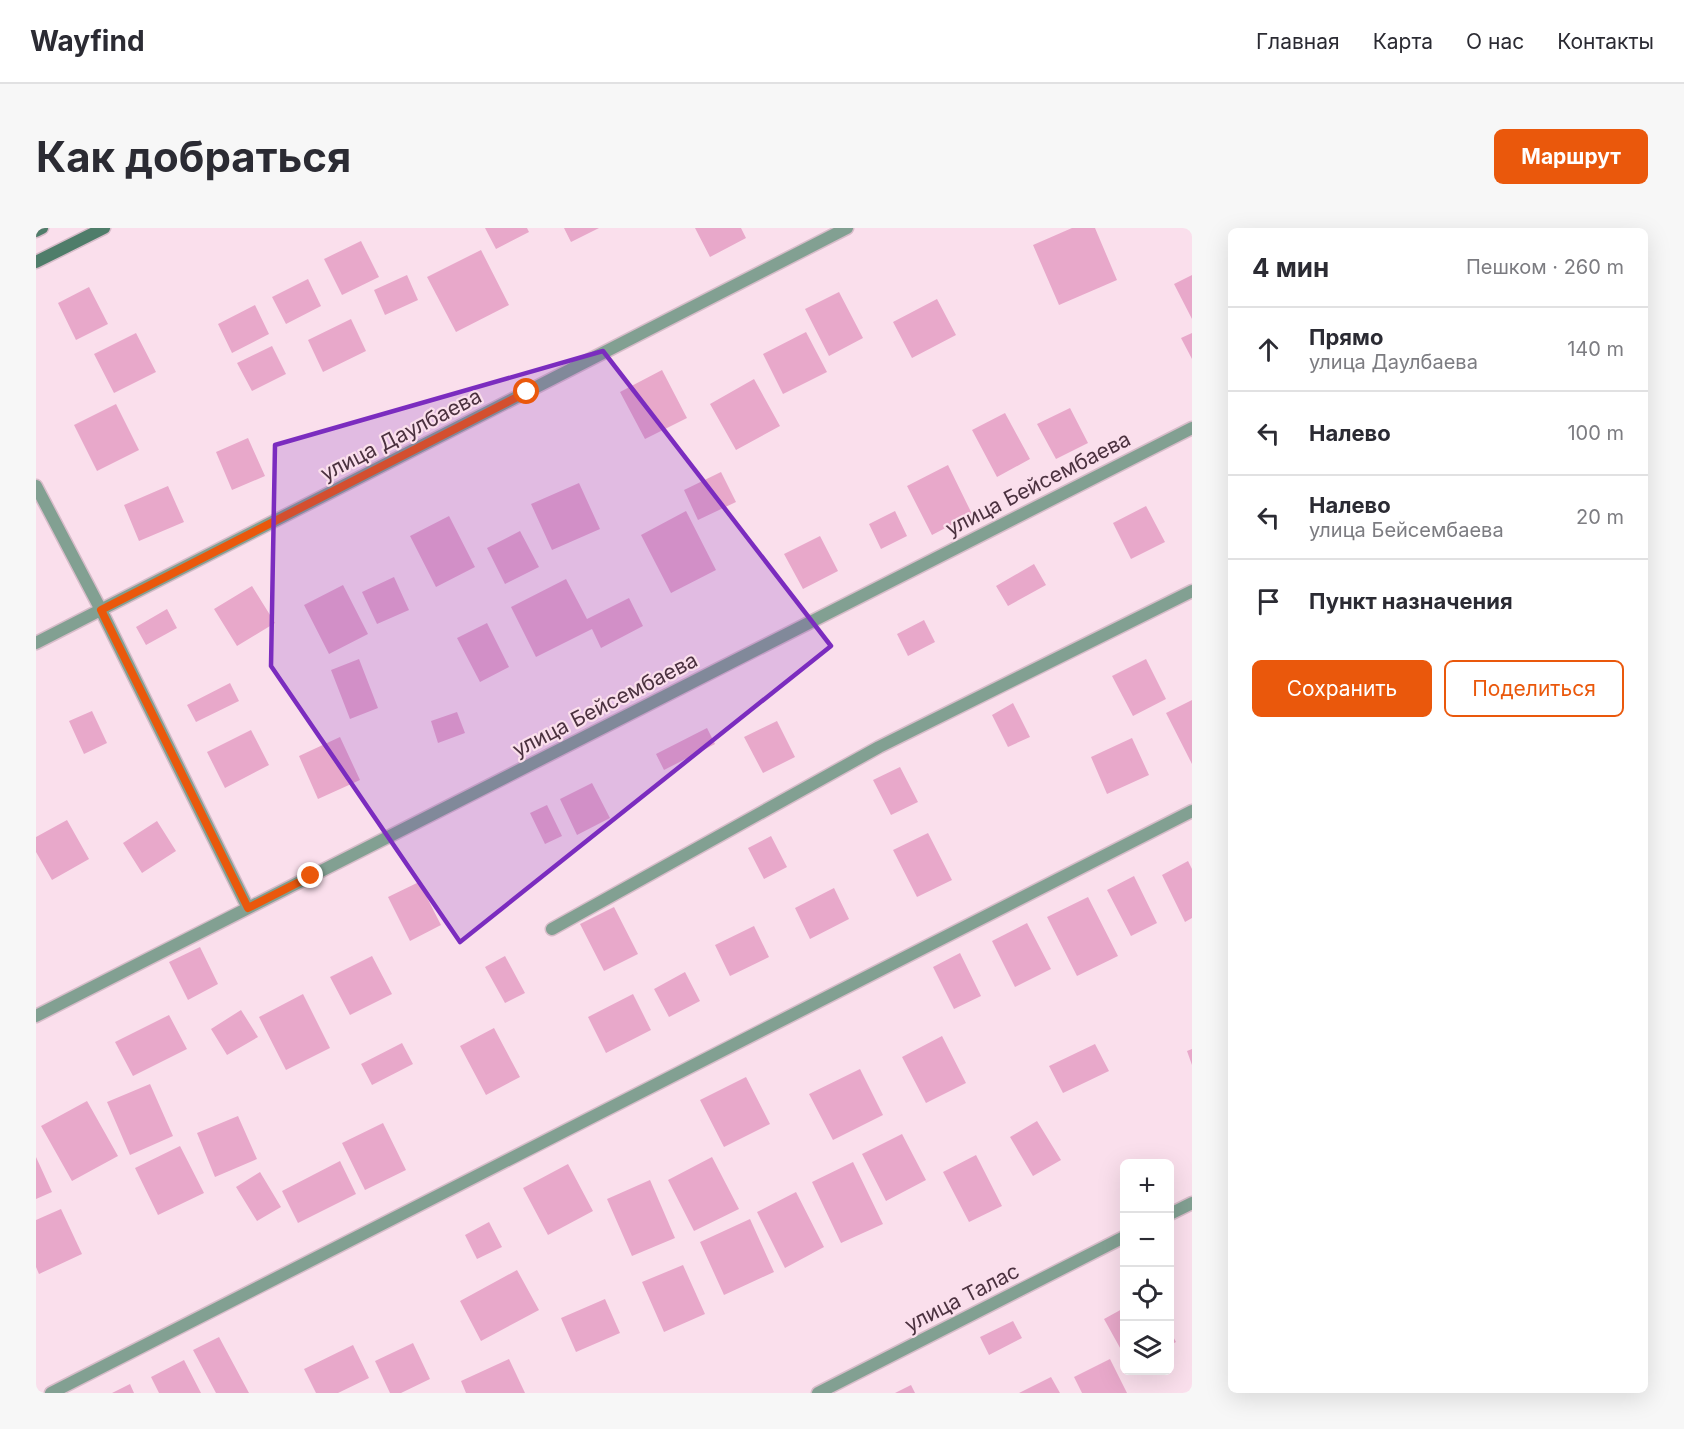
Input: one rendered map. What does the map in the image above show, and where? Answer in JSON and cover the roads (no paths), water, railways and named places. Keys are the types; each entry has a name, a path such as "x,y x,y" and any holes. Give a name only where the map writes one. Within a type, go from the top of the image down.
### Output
{"street":[{"path":"36,231 42,228"},
{"path":"36,262 104,228"},
{"name":"улица Даулбаева","path":"36,643 847,228"},
{"name":"улица Бейсембаева","path":"36,1016 1192,428"},
{"path":"36,486 101,610 248,908"},
{"path":"552,929 879,747 1192,591"},
{"path":"51,1393 1192,811"},
{"path":"1172,1213 1192,1203"},
{"name":"улица Талас","path":"818,1393 1120,1240"}]}
